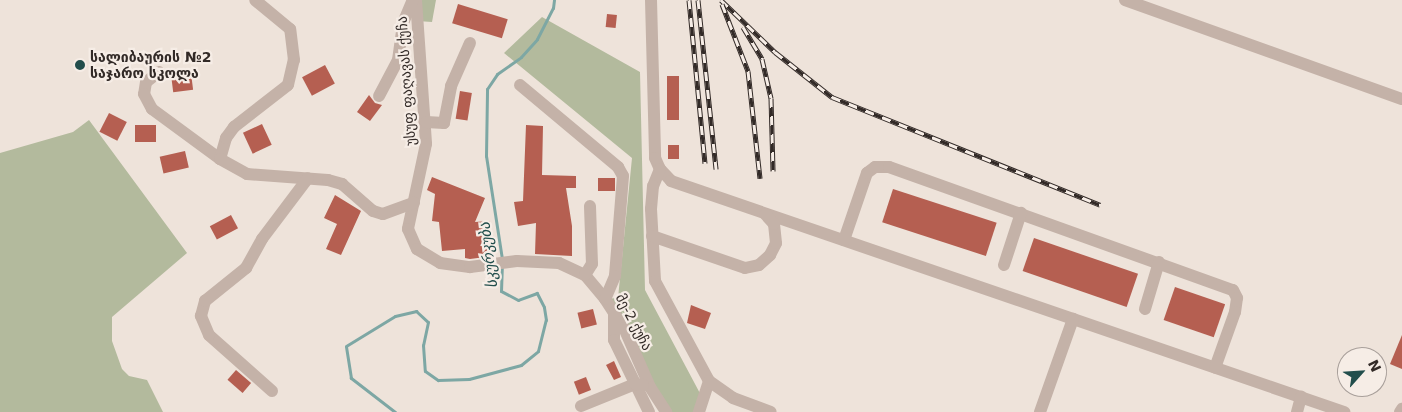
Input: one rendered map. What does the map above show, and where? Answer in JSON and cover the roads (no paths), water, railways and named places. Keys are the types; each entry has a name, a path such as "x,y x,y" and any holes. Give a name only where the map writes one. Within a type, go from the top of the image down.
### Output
{"street":[{"path":"220,160 226,138 234,127 288,85 294,60 290,29 255,0"},
{"path":"379,96 398,60 403,23 415,0"},
{"name":"უსუფ ფაღავას ქუჩა","path":"415,0 426,122 423,170 408,228 417,249 440,263 470,268 517,261 558,263"},
{"path":"651,0 656,158 660,170 671,181 1344,412"},
{"path":"1125,0 1402,99"},
{"path":"426,122 444,123 451,86 470,42"},
{"path":"159,72 146,82 144,94 152,109 220,160 247,174 308,178 342,184 372,211 383,214 414,203"},
{"path":"520,85 618,167 622,176 615,276 605,298"},
{"path":"844,240 867,173 875,167 889,167 1233,290 1237,298 1235,312 1215,368"},
{"path":"660,170 653,186 652,236 655,281 710,381 733,398 771,412"},
{"path":"272,391 210,335 201,316 205,301 246,268 262,239 308,178"},
{"path":"585,275 592,264 590,206"},
{"path":"652,236 744,268 759,265 770,255 776,243 774,224 764,212"},
{"path":"1004,265 1020,213"},
{"path":"1145,309 1159,262"},
{"name":"მე-2 ქუჩა","path":"558,263 585,275 605,298 650,387 666,412"},
{"path":"614,313 614,340 649,412"},
{"path":"1040,412 1073,319"},
{"path":"699,412 710,381"},
{"path":"581,406 635,384 650,387"},
{"path":"1297,412 1301,397"}],"waterway":[{"name":"სკურკუბა","path":"502,259 486,156 487,89 497,74 521,57 537,39 553,8 554,0"},
{"name":"სკურკუბა","path":"395,412 351,378 346,346 395,316 416,311 428,322 423,345 425,371 438,380 469,379 521,365 538,351 546,320 544,307 537,293 518,300 501,291 502,267"}],"railway":[{"path":"689,0 705,163"},
{"path":"698,0 716,169"},
{"path":"721,0 775,52 832,97 1100,205"},
{"path":"722,4 748,71 760,178"},
{"path":"743,27 762,59 771,98 773,171"}],"place":[{"name":"სალიბაურის №2 საჯარო სკოლა","path":"80,65"}]}
